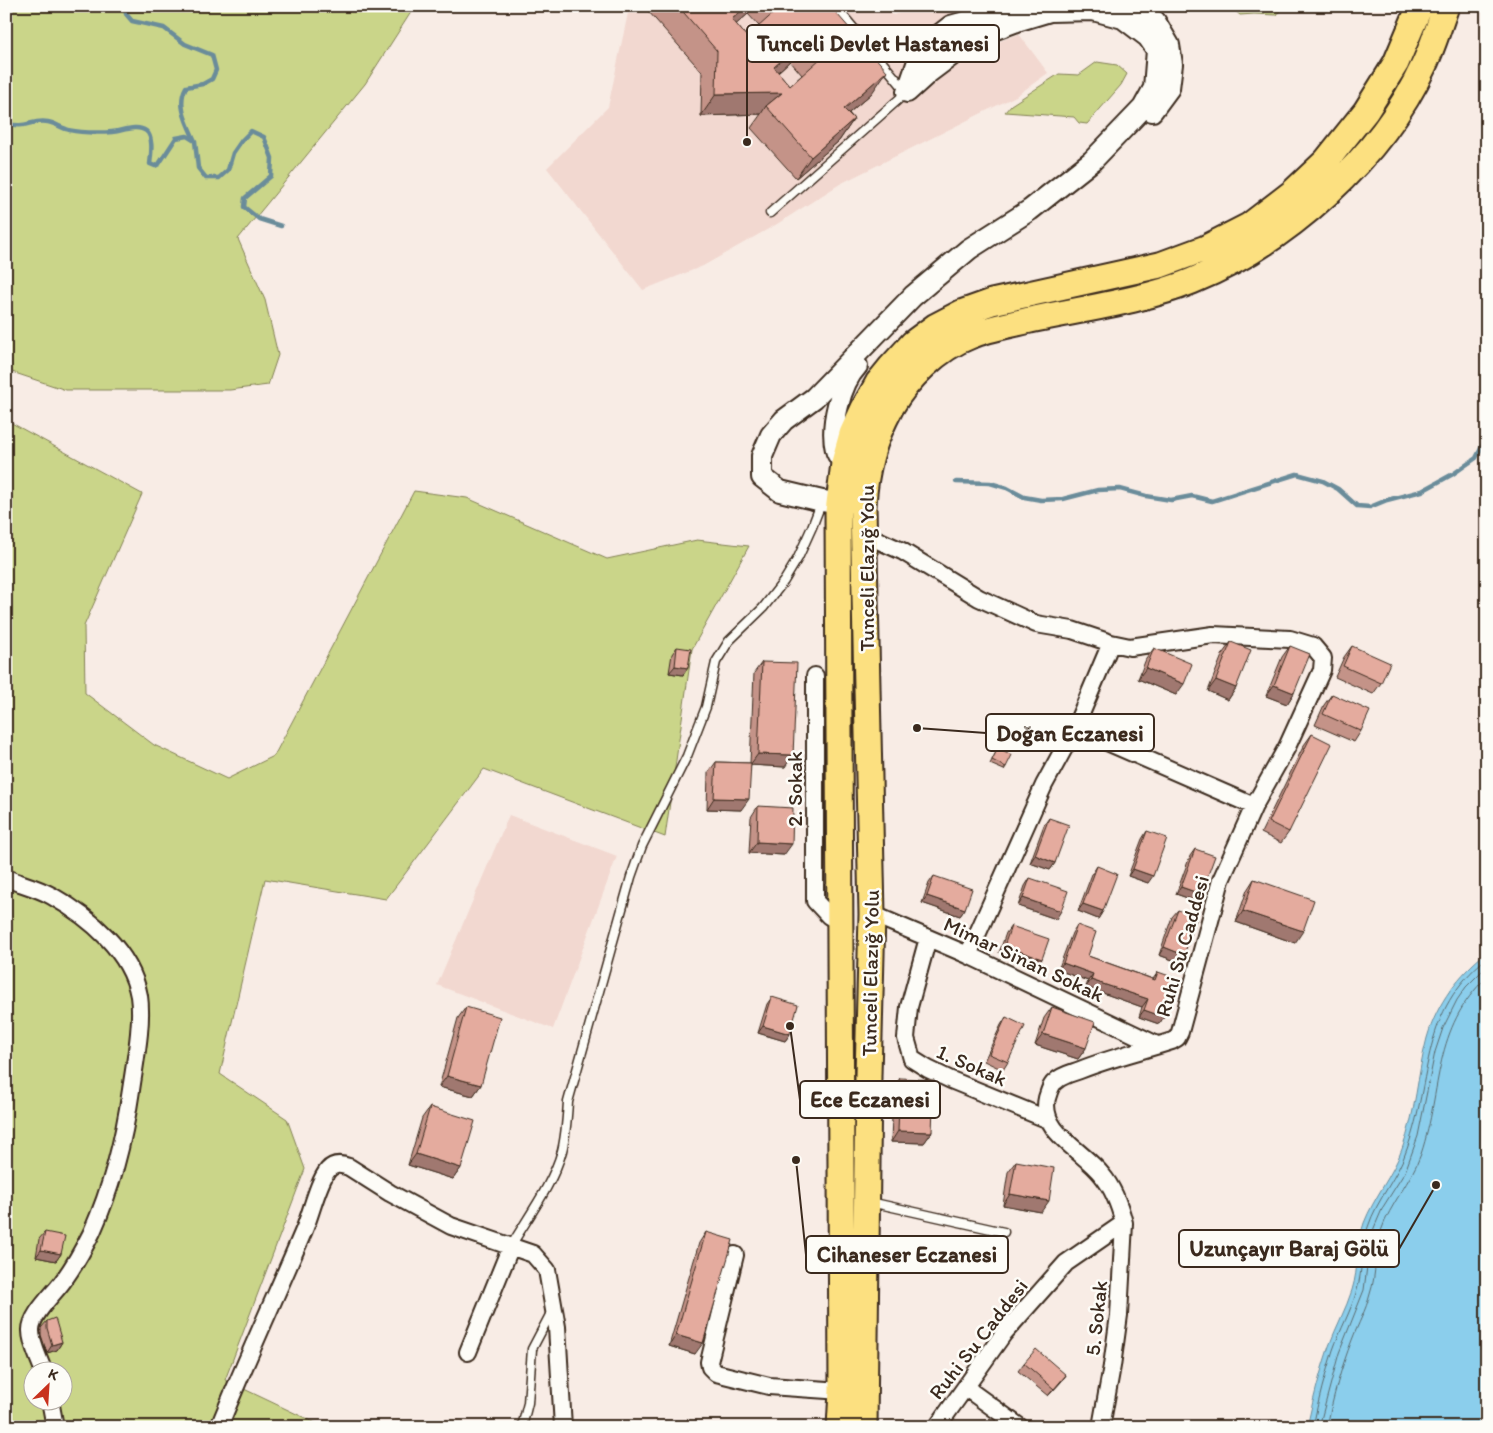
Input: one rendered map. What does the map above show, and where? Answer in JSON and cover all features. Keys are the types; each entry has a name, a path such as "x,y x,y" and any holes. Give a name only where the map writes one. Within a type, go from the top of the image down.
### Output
{"main road":[{"name":"Tunceli Elazığ Yolu","path":"840,1427 842,1391 840,922 830,502 852,434 878,383 896,360 913,343 936,326 961,313 992,302 1160,266 1206,248 1249,226 1292,193 1326,161 1366,111 1396,64 1420,6"},
{"name":"Tunceli Elazığ Yolu","path":"864,1427 872,914 864,480 871,449 883,421 896,398 914,374 968,336 1000,327 1160,292 1193,281 1240,257 1283,230 1330,191 1369,151 1401,106 1423,66 1446,6"}],"street":[{"path":"907,92 917,64 933,40 951,26 1022,6"},
{"path":"844,463 836,453 834,434 840,395 854,369 935,290 984,251 1036,218 1099,167 1150,113 1169,88 1172,64 1169,45 1155,21 1128,6"},
{"path":"830,502 780,491 762,477 762,456 771,436 784,420 814,398 846,367 913,296 969,249 1030,210 1092,161 1144,108 1154,88 1157,50 1148,37 1123,18 1093,10 1050,11 1020,20 986,34 956,52 907,92"},
{"name":"Ruhi Su Caddesi","path":"864,534 902,551 980,598 1036,624 1072,630 1111,643 1130,647 1213,635 1290,639 1313,646 1323,658 1322,670 1287,747 1254,806 1221,880 1177,1038 1094,1064 1054,1081 1047,1100 1048,1120"},
{"path":"968,955 1044,785 1074,728 1111,643"},
{"name":"2. Sokak","path":"815,676 815,901 829,916 840,922"},
{"path":"1074,728 1254,806"},
{"path":"6,878 53,896 85,918 105,935 122,956 135,980 139,997 139,1022 133,1076 122,1140 111,1181 88,1240 64,1281 38,1312 30,1329 39,1360"},
{"name":"Mimar Sinan Sokak","path":"872,914 968,955 1157,1045"},
{"name":"1. Sokak","path":"928,938 908,1014 906,1038 912,1059 928,1070 1048,1120"},
{"path":"1048,1120 1052,1128 1090,1161 1103,1176 1123,1218"},
{"path":"219,1427 304,1228 323,1178 328,1170 342,1164 390,1193 452,1226 533,1254 547,1270 557,1327 563,1427"},
{"name":"Ruhi Su Caddesi","path":"937,1427 1004,1333 1066,1263 1123,1218"},
{"name":"5. Sokak","path":"1101,1427 1119,1316 1123,1218"},
{"path":"468,1352 511,1246"},
{"path":"735,1255 709,1362 710,1367 716,1372 769,1386 842,1391"},
{"path":"966,1388 1020,1427"},
{"path":"52,1410 55,1427"}],"lane":[{"path":"770,213 907,92 836,6"},
{"path":"511,1246 550,1179 562,1152 568,1102 632,877 642,846 693,740 706,707 716,662 729,641 763,608 784,581 830,502"},
{"path":"868,1202 1004,1232"},
{"path":"522,1427 528,1403 532,1349 554,1307"}],"shaded area":[{"path":"636,6 885,6 893,15 920,6 972,6 945,18 969,53 1019,34 1048,73 1016,96 840,184 777,224 703,266 643,290 547,168 608,107 628,13"},
{"path":"509,815 617,856 553,1029 437,985"}],"green space":[{"path":"6,6 415,6 365,84 238,239 265,300 278,355 268,385 230,390 66,390 6,370"},
{"path":"1235,6 1283,6 1277,15 1240,15 1235,11"},
{"path":"1097,62 1117,65 1127,74 1121,85 1087,124 1079,123 1074,117 1005,112 1011,105 1059,74 1079,75"},
{"path":"6,420 142,494 84,626 85,693 154,745 227,779 274,756 414,491 467,498 607,559 697,540 749,546 692,649 665,837 484,769 386,899 265,879 220,1074 287,1119 305,1169 225,1380 324,1427 6,1427"}],"water":[{"path":"1487,952 1487,1427 1307,1427 1326,1356 1352,1290 1361,1231 1373,1204 1394,1168 1407,1135 1431,1025 1450,990 1467,970"}],"building":[{"path":"678,6 747,6 732,19 747,37 778,9 776,6 830,6 887,71 844,109 854,119 811,157 766,106 782,93 716,94 717,51","holes":["805,40 821,58 790,86 774,67"]},
{"path":"1231,642 1251,650 1236,688 1216,680"},
{"path":"1290,646 1310,654 1294,693 1274,685"},
{"path":"1352,646 1390,663 1381,683 1343,666"},
{"path":"677,647 691,649 688,668 675,666"},
{"path":"1154,648 1192,664 1184,684 1146,668"},
{"path":"762,662 797,663 793,755 758,754"},
{"path":"1332,694 1370,711 1361,731 1323,714"},
{"path":"1312,734 1332,744 1289,832 1269,822"},
{"path":"998,748 1012,755 1006,767 992,760"},
{"path":"716,762 751,763 749,799 714,798"},
{"path":"758,806 793,808 792,844 757,842"},
{"path":"1049,818 1069,825 1055,863 1035,855"},
{"path":"1147,831 1167,838 1153,876 1133,869"},
{"path":"1195,849 1215,856 1201,894 1181,887"},
{"path":"1097,866 1117,874 1103,911 1083,904"},
{"path":"934,876 972,889 965,909 927,896"},
{"path":"1030,878 1068,891 1061,911 1023,898"},
{"path":"1254,879 1314,900 1303,931 1243,911"},
{"path":"1178,910 1197,917 1184,955 1164,947"},
{"path":"1077,925 1096,932 1088,956 1155,980 1158,972 1178,979 1164,1017 1144,1010 1148,999 1091,980 1093,974 1063,963"},
{"path":"1011,926 1049,939 1042,959 1004,946"},
{"path":"772,997 798,1005 790,1034 763,1026"},
{"path":"466,1007 500,1017 481,1085 447,1076"},
{"path":"1052,1007 1095,1022 1086,1048 1043,1034"},
{"path":"1006,1017 1025,1026 1008,1062 989,1054"},
{"path":"900,1078 934,1080 932,1132 898,1131"},
{"path":"430,1107 475,1121 461,1168 416,1154"},
{"path":"1016,1161 1054,1168 1049,1201 1010,1194"},
{"path":"45,1232 65,1236 61,1254 41,1250"},
{"path":"706,1232 733,1240 703,1343 676,1335"},
{"path":"55,1318 62,1342 52,1345 47,1321"},
{"path":"1036,1349 1066,1375 1054,1389 1024,1363"}],"waterway":[{"path":"125,6 126,14 132,21 164,28 185,44 212,55 216,70 212,79 203,84 186,87 183,94 184,115 195,141"},
{"path":"6,123 24,125 42,121 70,130 89,132 142,129 149,134 151,146 150,164 155,166 159,164 176,138 187,136 195,141 198,168 206,178 219,178 228,170 233,153 251,131 264,137 272,158 271,176 245,198 244,207 259,219 281,226"},
{"path":"956,482 990,483 1007,488 1024,497 1041,500 1063,499 1098,490 1120,489 1171,500 1192,496 1212,501 1297,474 1323,481 1338,489 1357,506 1370,507 1387,500 1422,491 1453,474 1476,458 1487,437"}],"place":[{"name":"Tunceli Devlet Hastanesi","path":"747,142"},
{"name":"Doğan Eczanesi","path":"917,728"},
{"name":"Ece Eczanesi","path":"790,1026"},
{"name":"Cihaneser Eczanesi","path":"796,1160"},
{"name":"Uzunçayır Baraj Gölü","path":"1436,1185"}]}
